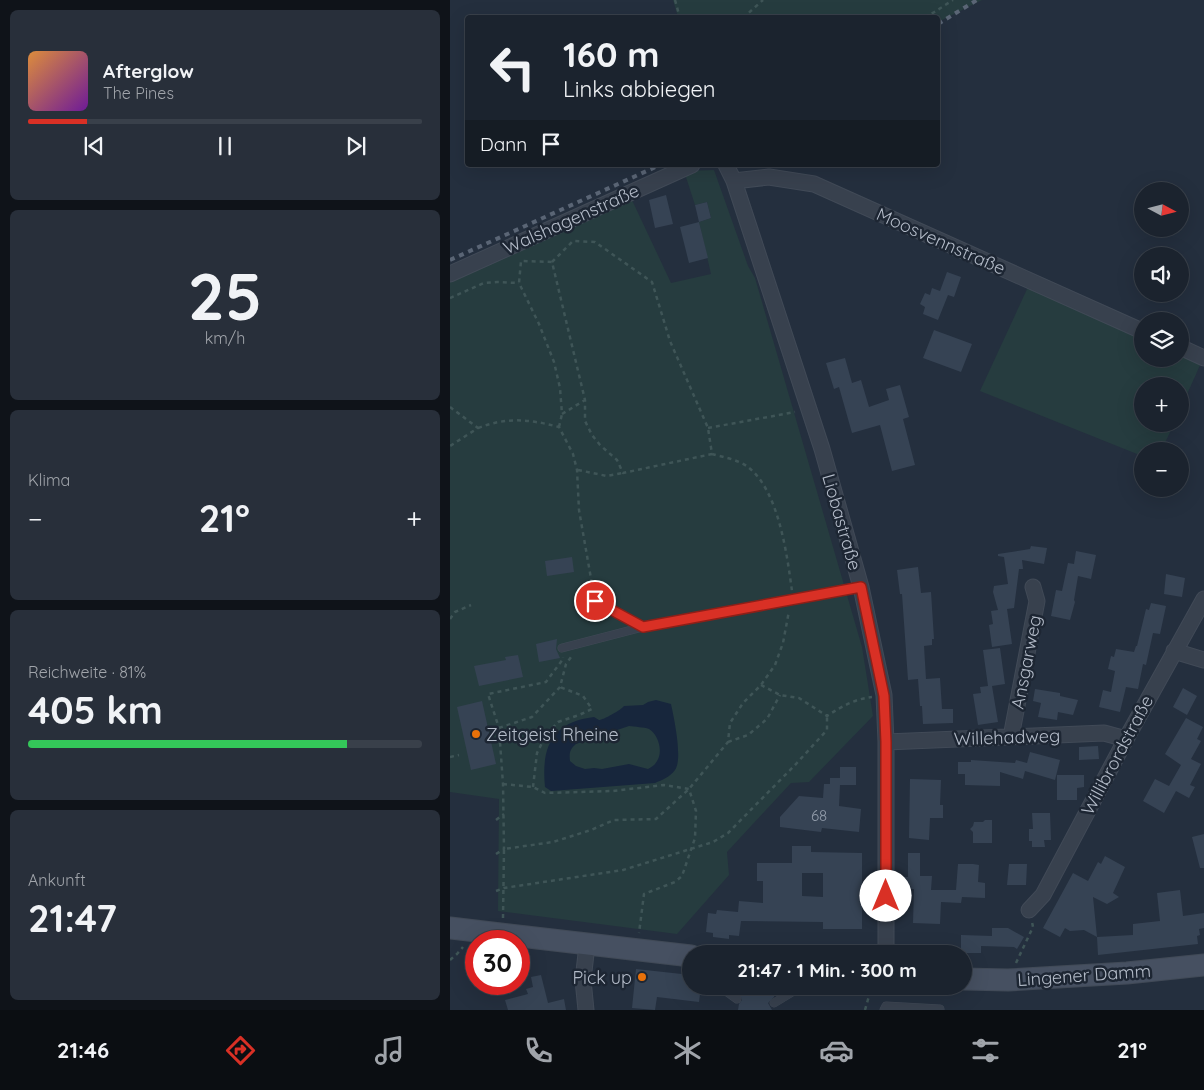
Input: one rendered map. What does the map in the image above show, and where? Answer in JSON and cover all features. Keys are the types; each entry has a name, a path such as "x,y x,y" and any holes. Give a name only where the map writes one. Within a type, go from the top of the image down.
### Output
{"main road":[{"path":"450,928 476,930"},
{"path":"530,938 682,955"},
{"name":"Lingener Damm","path":"972,979 1008,980 1136,972 1204,965"}],"street":[{"name":"Walshagenstraße","path":"450,274 688,167"},
{"name":"Liobastraße","path":"727,167 734,181 809,409 861,587 884,696 886,742 886,945"},
{"name":"Moosvennstraße","path":"734,181 769,177 814,184 1134,327"},
{"path":"1189,351 1204,358"},
{"name":"Ansgarweg","path":"1011,737 1037,601 1033,587"},
{"name":"Willibrordstraße","path":"1030,910 1043,895 1126,739 1204,599"},
{"path":"1174,651 1204,660"},
{"name":"Willehadweg","path":"886,742 1104,733 1126,739"},
{"path":"586,1010 583,980 587,945"}],"lane":[{"path":"562,648 643,627 861,587"},
{"path":"582,594 643,627"},
{"path":"732,995 737,999"},
{"path":"774,1003 787,995"},
{"path":"884,1010 886,1006 940,1009"}],"path":[{"path":"675,0 679,15"},
{"path":"746,15 762,0"},
{"path":"930,15 953,0"},
{"path":"558,427 562,414 560,388 554,362 539,324 519,283 521,261 552,262 574,241 594,242 652,282 670,340 708,428 712,454"},
{"path":"552,262 585,400 585,421 600,445 617,460 623,473"},
{"path":"450,298 484,283 519,283"},
{"path":"562,414 585,400"},
{"path":"450,407 478,428"},
{"path":"708,428 809,409"},
{"path":"450,446 478,428 495,422 515,420 536,421 558,427 573,454 578,470 579,510 595,601"},
{"path":"578,470 607,476 712,454 746,466 760,477 772,501 786,551 793,600 788,612 783,643 775,665 761,685 743,703 730,723 728,742"},
{"path":"450,618 455,612 471,605"},
{"path":"499,728 532,717 560,687 566,664 579,645"},
{"path":"503,930 503,784 499,728 488,694 546,682 563,659 562,648"},
{"path":"761,685 780,695 800,698 827,716"},
{"path":"533,786 538,753 546,735 558,722 592,709 582,696 560,687"},
{"path":"496,854 504,849 553,842 591,830 614,820 656,819 689,789 728,742 748,735 767,719 780,695"},
{"path":"827,716 838,708 857,699 884,696"},
{"path":"496,891 504,888 623,870 714,842 728,833 827,730 827,716"},
{"path":"450,757 459,755"},
{"path":"503,784 533,786 545,793 614,790 664,785 689,789"},
{"path":"637,950 644,894 675,882 682,876 695,838 696,811 689,789"},
{"path":"496,820 504,814"},
{"path":"1008,980 1033,928 1030,910"},
{"path":"865,1010 868,995"}],"green space":[{"path":"673,0 982,0 940,21 940,15 677,15"},
{"path":"714,170 748,266 755,278 862,647 873,716 809,782 791,783 727,852 729,875 677,934 498,911 499,799 450,792 450,279 631,198 671,283 711,274 699,222 711,218 707,202 695,205 684,171"},
{"path":"1028,287 1134,333 1134,367 1189,367 1189,358 1201,363 1189,390 1189,377 1134,377 1134,432 1170,432 1165,442 1134,442 1134,453 980,391"}],"water":[{"path":"656,700 671,704 678,757 677,765 671,775 655,783 551,791 545,787 545,760 552,739 559,731 568,724 580,720 594,717 601,720 624,706 643,705","holes":["629,726 649,729 658,739 659,757 655,764 648,769 629,764 602,769 585,769 576,766 570,761 570,751 576,744"]}],"building":[{"path":"666,195 673,224 655,228 649,200"},
{"path":"707,202 711,218 699,222 695,205"},
{"path":"699,222 708,258 689,263 680,227"},
{"path":"947,272 961,277 954,297 948,295 938,320 923,314 925,307 920,304 925,293 930,295 932,288 940,291"},
{"path":"934,330 972,344 961,372 923,358"},
{"path":"845,358 852,383 861,380 869,407 889,400 886,389 900,385 909,417 903,419 915,465 892,471 880,425 852,433 839,387 834,389 826,363"},
{"path":"1031,546 1047,548 1044,564 1022,560 1023,569 1019,569 1014,608 1007,609 1012,644 992,647 989,625 993,624 991,611 998,610 993,592 994,586 1008,584 1004,557 998,556 998,554 1030,549"},
{"path":"1076,551 1096,555 1091,579 1078,576 1075,602 1070,620 1051,616 1056,590 1062,591 1068,563 1074,564"},
{"path":"572,557 574,572 547,576 545,561"},
{"path":"918,567 921,593 931,592 934,639 932,639 932,645 924,646 926,679 940,678 942,709 953,709 953,723 923,724 918,679 908,680 902,594 900,594 897,570"},
{"path":"1166,574 1185,578 1182,597 1164,594"},
{"path":"1151,603 1166,606 1160,634 1153,633 1146,665 1143,664 1138,689 1126,687 1120,712 1099,707 1103,690 1111,692 1115,671 1108,669 1111,656 1114,657 1116,649 1134,652 1146,609 1149,610"},
{"path":"557,639 556,649 560,658 539,662 536,644"},
{"path":"1000,648 1005,684 992,686 998,722 978,725 973,694 981,693 980,687 988,686 983,650"},
{"path":"518,655 523,677 479,686 474,666 506,660 505,657"},
{"path":"1183,688 1197,696 1187,715 1173,707"},
{"path":"1035,689 1060,693 1060,696 1078,700 1073,715 1058,712 1057,720 1038,717 1041,703 1033,701"},
{"path":"482,701 496,764 471,770 457,707"},
{"path":"1186,718 1203,727 1197,739 1201,741 1191,759 1201,764 1190,785 1195,787 1189,798 1176,791 1164,813 1143,801 1155,779 1169,786 1181,765 1165,754"},
{"path":"1098,746 1099,759 1079,760 1079,747"},
{"path":"1030,752 1060,760 1055,780 1025,771 1023,779 1000,772 1000,786 965,785 965,774 958,774 958,762 971,762 971,760 1015,763 1016,760 1027,763"},
{"path":"840,767 856,767 856,785 840,785 839,806 861,809 859,832 822,828 821,832 780,827 780,817 799,796 823,798 824,784 830,784 830,778 840,778"},
{"path":"1057,775 1084,775 1084,787 1077,788 1077,800 1057,800"},
{"path":"910,779 941,780 940,805 943,805 943,818 930,818 929,840 909,838"},
{"path":"1032,813 1050,813 1051,840 1044,840 1045,847 1032,847 1032,841 1029,841 1029,829 1033,829"},
{"path":"985,820 992,820 992,843 973,843 973,832 970,829 974,822 983,822"},
{"path":"1204,834 1204,868 1200,868 1192,837"},
{"path":"792,846 811,846 811,852 862,853 862,929 823,929 823,922 741,921 739,936 729,935 729,939 713,937 713,933 706,932 708,913 716,914 717,910 738,912 739,901 763,903 763,881 757,881 757,863 792,863","holes":["802,873 823,873 823,897 802,896"]},
{"path":"908,853 920,853 920,876 932,876 931,890 956,890 958,864 979,865 978,882 985,883 985,898 962,897 961,903 941,902 940,924 913,923 914,889 897,889 898,877 908,877"},
{"path":"1105,856 1125,867 1113,893 1119,897 1107,904 1093,897 1097,937 1084,930 1070,931 1065,928 1060,937 1043,928 1073,873 1088,881 1098,862 1101,864"},
{"path":"1009,864 1027,864 1026,885 1007,885"},
{"path":"1180,890 1183,916 1204,913 1204,928 1199,929 1200,935 1197,936 1198,944 1098,955 1097,937 1133,935 1133,924 1160,921 1157,893"},
{"path":"992,928 1008,928 1024,937 1017,949 1014,947 981,946 981,953 972,953 972,945 961,945 961,935 992,936"},
{"path":"636,969 682,974 682,995 700,995 699,1002 657,997 655,1010 632,1008"},
{"path":"541,975 548,1003 564,999 566,1010 508,1010 505,1000 530,995 530,988 533,987 531,977"},
{"path":"740,995 774,995 768,1003 772,1010 738,1010 742,1000"}],"railway":[{"path":"940,23 977,0"},
{"path":"450,260 656,167"}],"place":[{"name":"Zeitgeist Rheine","path":"476,734"},
{"name":"Pick up","path":"642,977"}],"route":[{"path":"595,601 643,627 861,587 884,696 886,742 886,896"}]}
